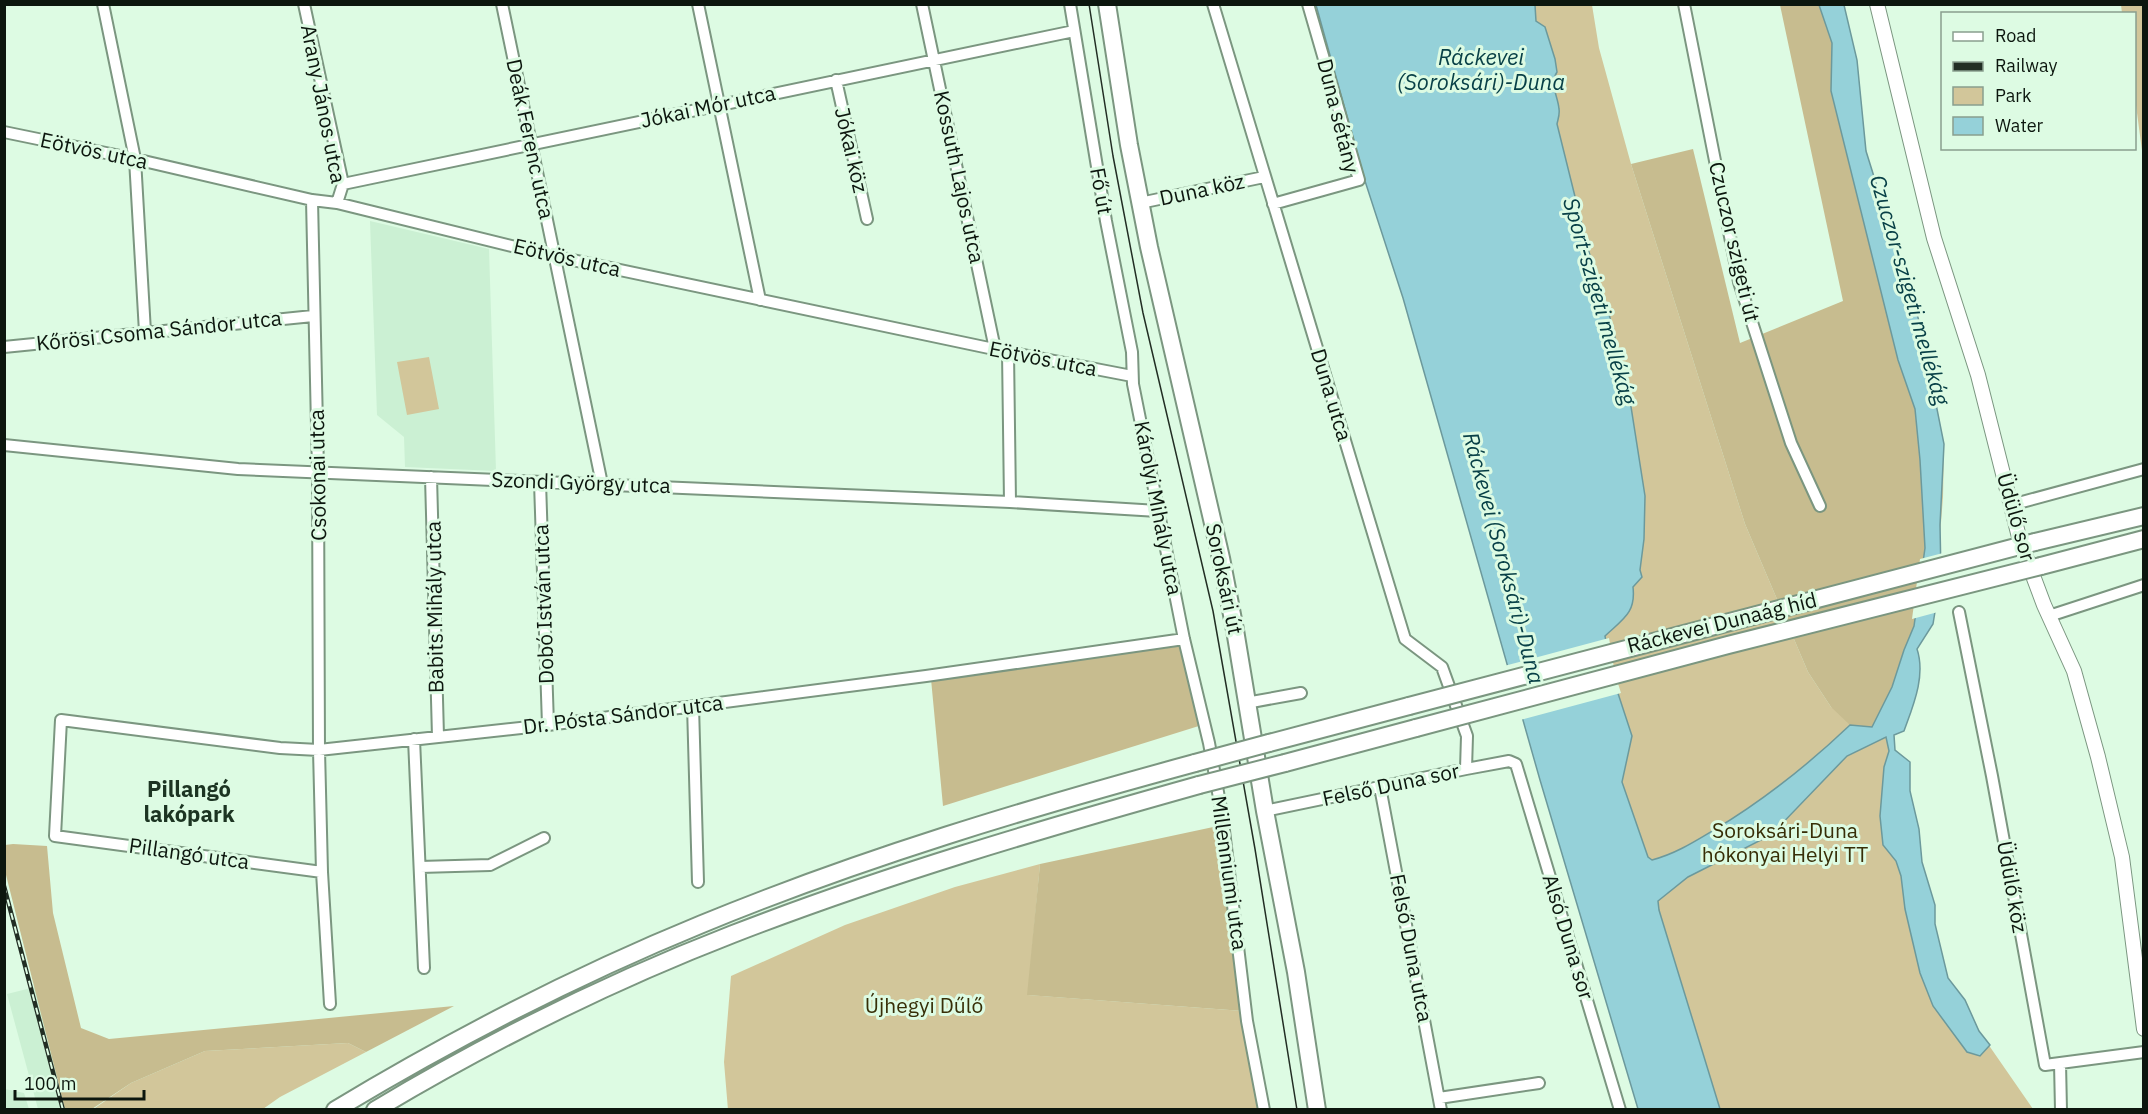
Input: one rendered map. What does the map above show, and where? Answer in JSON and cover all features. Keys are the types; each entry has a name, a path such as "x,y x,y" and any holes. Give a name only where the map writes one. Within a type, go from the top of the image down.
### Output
{"main road":[{"name":"Soroksári út","path":"1110,4 1140,203 1221,558 1235,630 1265,811 1296,972 1317,1110"},
{"name":"Ráckevei Dunaág híd","path":"335,1110 453,1042 632,953 702,924 874,860 1119,784 1195,763 1700,628 2144,516"},
{"name":"Ráckevei Dunaág híd","path":"375,1110 483,1049 659,965 731,934 917,868 1199,785 1672,660 2144,539"}],"street":[{"path":"103,4 135,159 145,332"},
{"name":"Arany János utca","path":"304,4 343,184 337,203"},
{"name":"Deák Ferenc utca","path":"502,4 602,484"},
{"path":"698,4 760,300"},
{"name":"Kossuth Lajos utca","path":"922,4 995,349"},
{"name":"Fő út","path":"1071,4 1106,221 1132,352 1132,376"},
{"name":"Duna utca","path":"1214,4 1264,177 1405,639 1442,667 1467,736 1466,769"},
{"name":"Duna sétány","path":"1273,204 1359,180 1308,4"},
{"name":"Czuczor szigeti út","path":"1684,4 1739,282 1791,443 1820,506"},
{"name":"Üdülő sor","path":"1877,4 1934,238 1978,375 2020,541 2049,616 2074,671 2098,757 2122,856 2144,1029"},
{"name":"Jókai Mór utca","path":"343,184 1074,31"},
{"name":"Jókai köz","path":"836,80 867,219"},
{"name":"Eötvös utca","path":"4,132 135,159 312,200 337,203 555,256 1132,376"},
{"name":"Duna köz","path":"1140,203 1264,177"},
{"name":"Csokonai utca","path":"312,200 318,471 319,750 322,872 330,1004"},
{"name":"Kőrösi Csoma Sándor utca","path":"4,347 313,316"},
{"path":"1008,352 1010,502"},
{"name":"Károlyi Mihály utca","path":"1132,376 1184,639"},
{"name":"Szondi György utca","path":"4,445 238,469 1010,502 1158,511"},
{"path":"2011,505 2144,469"},
{"name":"Babits Mihály utca","path":"431,477 438,736"},
{"name":"Dobó István utca","path":"540,482 548,725"},
{"path":"2049,616 2144,585"},
{"name":"Üdülő köz","path":"1959,612 1992,776 2044,1065 2060,1063"},
{"name":"Dr. Pósta Sándor utca","path":"55,836 61,720 280,748 319,750 548,725 1184,639"},
{"name":"Millenniumi utca","path":"1184,639 1209,743 1222,813 1247,1022 1264,1110"},
{"path":"1246,703 1301,693"},
{"path":"693,706 698,882"},
{"path":"414,739 424,968"},
{"name":"Felső Duna sor","path":"1265,811 1466,769 1509,762 1516,764"},
{"name":"Alsó Duna sor","path":"1516,764 1620,1110"},
{"name":"Felső Duna utca","path":"1380,787 1441,1110"},
{"name":"Pillangó utca","path":"55,836 322,872"},
{"path":"420,867 490,865 544,838"},
{"path":"2061,1110 2060,1063 2144,1052"},
{"path":"1439,1098 1539,1083"}],"shaded area":[{"path":"1780,5 1819,5 1832,43 1831,91 1898,360 1915,409 1925,548 1914,626 1892,687 1872,727 1850,725 1831,707 1808,672 1745,524 1631,164 1693,149 1740,343 1843,301"},
{"path":"370,221 489,249 496,471 405,467 404,437 377,415"},
{"path":"1182,646 1202,725 943,806 931,679"},
{"path":"1218,826 1243,1011 1027,995 1040,864"},
{"path":"5,845 47,846 53,913 81,1028 109,1039 454,1006 366,1052 348,1043 205,1051 131,1083 92,1109 65,1109 5,871"},
{"path":"43,985 74,1109 38,1109 7,994"},
{"path":"5,1089 24,1093 29,1109 5,1109"}],"green space":[{"name":"Soroksári-Duna hókonyai Helyi TT","path":"1407,5 1592,5 1599,48 1631,164 1745,524 1808,672 1831,707 1872,727 1914,626 1923,504 1915,409 1831,91 1832,43 1819,5 1844,5 1857,60 1866,151 1920,324 1944,444 1943,497 1933,624 1917,649 1920,670 1917,691 1904,731 1894,735 1895,750 1910,762 1910,791 1919,829 1922,862 1935,905 1935,924 1948,978 1965,1000 1979,1031 2033,1109 1720,1109 1659,910 1652,860 1648,857 1622,782 1632,736 1612,675 1605,636 1615,627"},
{"path":"2121,5 2143,5 2143,158 2136,106 2136,12 2122,12"},
{"path":"429,357 439,409 407,415 397,362"},
{"name":"Újhegyi Dűlő","path":"1040,864 1028,995 1243,1011 1261,1110 728,1110 724,1062 731,976 845,925 955,887"},
{"path":"348,1043 366,1052 280,1097 263,1109 92,1110 131,1083 205,1051"}],"water":[{"path":"1316,5 1535,5 1536,21 1545,27 1557,72 1554,81 1559,111 1557,124 1588,249 1609,314 1629,394 1645,496 1644,539 1640,570 1642,577 1633,587 1632,603 1627,615 1605,636 1612,675 1632,736 1622,782 1648,857 1652,860 1692,843 1750,807 1802,768 1850,725 1872,727 1892,687 1914,626 1925,548 1915,409 1898,360 1831,91 1832,43 1819,5 1844,5 1857,60 1866,151 1920,324 1944,444 1940,525 1941,575 1933,624 1917,649 1920,670 1917,691 1904,731 1894,735 1895,750 1910,762 1910,791 1919,829 1922,862 1935,905 1935,924 1948,978 1965,1000 1979,1031 1990,1045 1980,1056 1967,1052 1933,1006 1920,973 1905,909 1901,876 1896,861 1883,845 1880,816 1884,767 1889,751 1886,737 1847,756 1771,835 1688,877 1658,901 1720,1109 1638,1109 1540,780 1403,298 1365,181"}],"pier":[{"path":"1943,553 1944,575 1938,612 1912,619 1920,559"},
{"path":"1609,638 1615,674 1621,693 1520,720 1504,666"}],"tram line":[{"path":"1089,4 1113,156 1143,313 1213,611 1255,849 1297,1110"}],"railway":[{"path":"4,886 63,1110"}],"district":[{"name":"Pillangó lakópark","path":"189,802"}],"water label":[{"name":"Ráckevei (Soroksári)-Duna","path":"1481,70"},
{"name":"Czuczor-szigeti mellékág","path":"1910,290"},
{"name":"Sport-szigeti mellékág","path":"1600,301"},
{"name":"Ráckevei (Soroksári)-Duna","path":"1504,558"}]}
